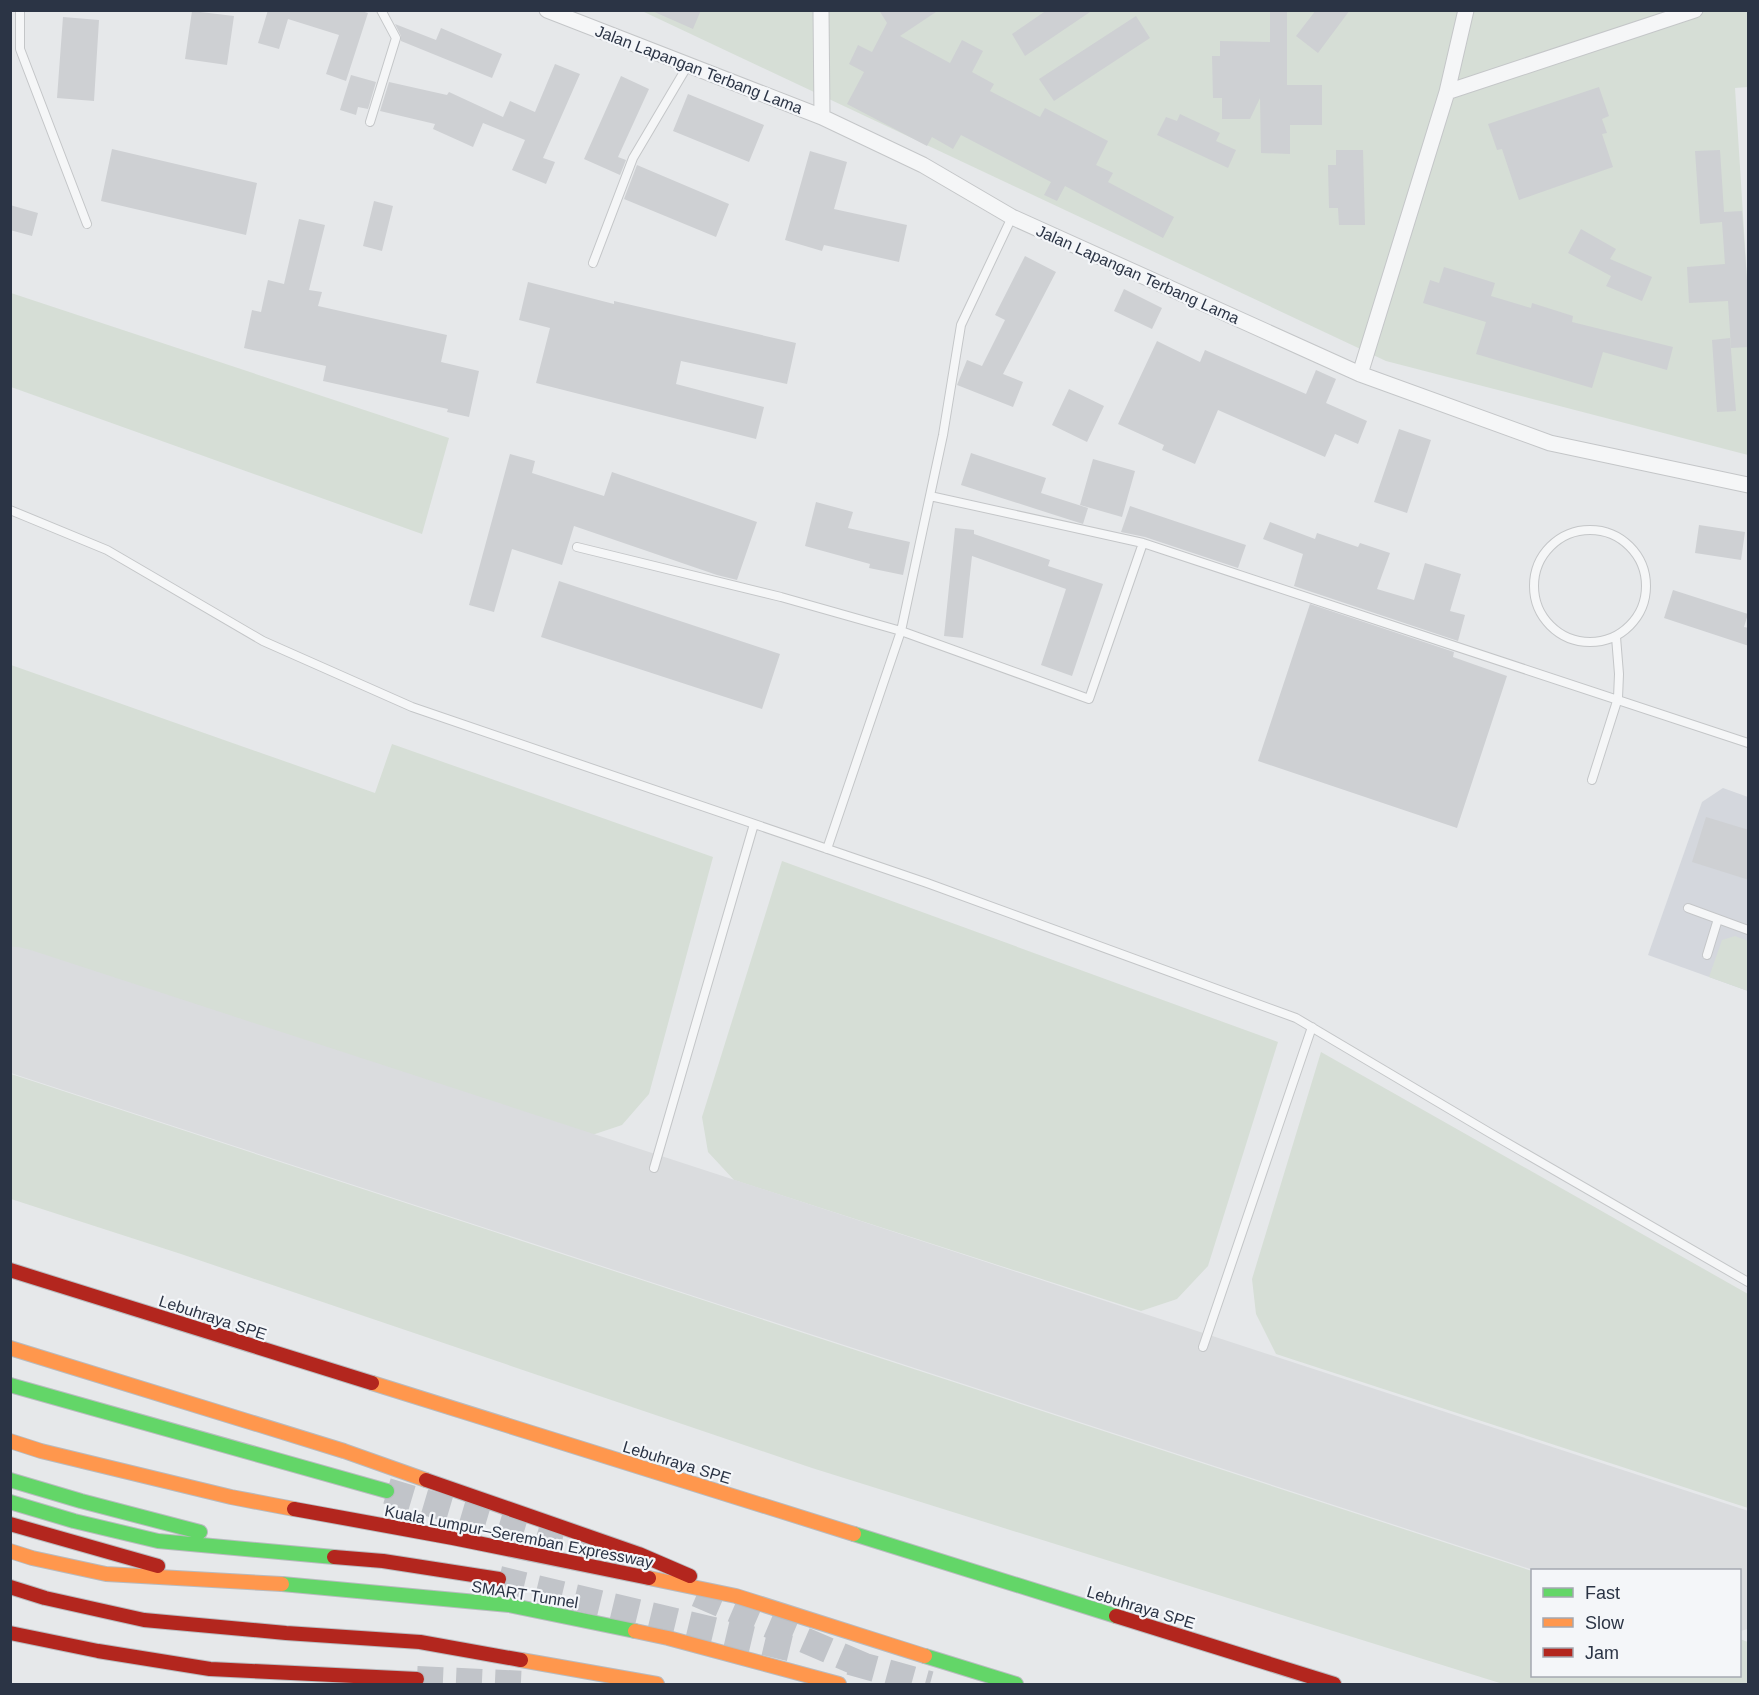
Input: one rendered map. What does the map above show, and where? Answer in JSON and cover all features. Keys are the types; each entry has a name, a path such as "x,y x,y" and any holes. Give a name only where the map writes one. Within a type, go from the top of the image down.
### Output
{"highway":[{"name":"Lebuhraya SPE","path":"10,1270 1334,1684"},
{"name":"Lebuhraya SPE","path":"10,1283 1291,1684"},
{"path":"10,1348 344,1451 639,1554 736,1596"},
{"path":"10,1384 387,1491"},
{"name":"Kuala Lumpur–Seremban Expressway","path":"10,1441 231,1497 453,1538 736,1596 1016,1684"},
{"name":"SMART Tunnel","path":"10,1480 81,1501 270,1550"},
{"name":"SMART Tunnel","path":"10,1502 74,1521 158,1541 383,1560 499,1580"},
{"name":"SMART Tunnel","path":"10,1524 199,1578"},
{"name":"SMART Tunnel","path":"10,1551 106,1574 336,1588 509,1605 668,1638 839,1684"},
{"path":"10,1587 45,1598 144,1620 420,1642 657,1684"},
{"path":"10,1633 98,1651 210,1669 417,1678"}],"street":[{"name":"Jalan Lapangan Terbang Lama","path":"547,10 822,117 923,165 1012,217 1360,374 1550,443 1749,485"},
{"path":"821,10 822,117"},
{"path":"1360,374 1447,92 1466,10"},
{"path":"1447,92 1695,10"}],"lane":[{"path":"20,10 20,49 87,224"},
{"path":"370,122 396,38 381,10"},
{"path":"592,263 633,158 688,65"},
{"path":"827,849 900,631 943,435 961,325 1012,217"},
{"path":"930,496 1143,543 1749,743"},
{"path":"10,510 107,550 264,641 412,708 827,849 1296,1018 1749,1282"},
{"path":"1583,530 1599,530 1617,536 1628,544 1640,559 1646,577 1646,597 1639,616 1632,626 1616,637 1591,644 1574,641 1557,632 1544,620 1535,602 1533,584 1544,553 1558,539 1583,530"},
{"path":"577,547 780,597 900,631 1089,699 1143,543"},
{"path":"1592,780 1618,698 1616,637"},
{"path":"654,1168 754,824"},
{"path":"1688,908 1749,930"},
{"path":"1707,955 1718,919"},
{"path":"1203,1347 1312,1027"}],"shaded area":[{"path":"642,11 1748,11 1748,87 1735,88 1748,294 1748,455 1386,361"},
{"path":"11,293 449,438 422,534 11,387"},
{"path":"11,665 375,793 392,744 713,857 649,1094 622,1125 586,1137 11,949"},
{"path":"1723,788 1748,797 1748,991 1648,955 1702,802"},
{"path":"782,861 1278,1042 1208,1266 1177,1299 1141,1311 734,1180 708,1152 702,1117"},
{"path":"1735,936 1748,941 1748,991 1709,977 1722,940"},
{"path":"1321,1052 1748,1294 1748,1508 1276,1354 1256,1314 1252,1279"},
{"path":"11,1074 1531,1571 1531,1677 1741,1677 1741,1639 1748,1642 1748,1684 1503,1684 812,1468 181,1254 11,1199"}],"building":[{"path":"268,10 358,10 368,13 346,81 326,74 339,35 288,19 279,49 258,43"},
{"path":"650,10 701,10 693,29"},
{"path":"879,10 939,10 900,36 950,63 962,40 983,51 972,72 994,84 990,91 1040,117 1045,108 1108,141 1096,165 1113,173 1108,182 1174,217 1163,238 1065,186 1057,201 1044,195 1051,182 961,135 953,149 932,137 927,146 847,104 864,72 849,64 858,45 872,52 887,23"},
{"path":"1047,10 1093,10 1025,56 1012,34"},
{"path":"1270,10 1287,10 1287,85 1322,85 1322,125 1290,125 1290,154 1261,153 1260,98 1250,119 1222,119 1222,98 1213,98 1212,56 1220,56 1220,41 1270,42"},
{"path":"1316,10 1350,10 1318,53 1296,36"},
{"path":"192,11 234,16 227,65 185,59"},
{"path":"1136,16 1150,38 1054,101 1039,79"},
{"path":"63,17 99,20 94,101 57,98"},
{"path":"395,24 436,40 441,28 502,54 492,78 401,41"},
{"path":"555,64 580,74 543,158 555,162 546,184 512,170 525,140 483,123 473,147 433,129 435,124 380,111 389,82 447,95 449,92 503,117 510,101 535,112"},
{"path":"351,75 376,82 368,109 358,107 356,115 340,110"},
{"path":"621,76 649,89 618,157 626,160 620,175 584,159"},
{"path":"1599,87 1609,116 1602,119 1607,133 1602,134 1613,167 1519,200 1502,149 1497,150 1488,124"},
{"path":"688,94 764,125 749,162 673,131"},
{"path":"1180,114 1220,133 1216,141 1236,150 1228,168 1157,135 1166,117 1177,121"},
{"path":"112,149 257,183 246,235 101,201"},
{"path":"1336,150 1363,150 1365,225 1339,225 1338,208 1329,208 1328,165 1336,165"},
{"path":"1720,150 1724,212 1742,211 1749,308 1749,347 1731,348 1728,301 1689,303 1687,267 1725,264 1722,222 1700,224 1695,151"},
{"path":"810,151 847,162 834,209 907,225 899,262 824,245 822,251 785,240"},
{"path":"637,165 729,204 716,237 624,199"},
{"path":"374,201 393,206 382,251 363,246"},
{"path":"10,205 38,213 32,236 10,230"},
{"path":"299,219 325,225 309,290 322,292 318,306 447,335 441,362 479,371 469,417 447,412 448,409 323,381 326,366 244,348 252,310 261,312 268,280 284,284"},
{"path":"1581,229 1616,249 1610,259 1652,277 1642,301 1606,286 1611,276 1568,253"},
{"path":"1025,256 1056,272 1003,374 1023,382 1013,407 957,385 967,360 982,366 1005,320 995,315"},
{"path":"1444,267 1495,283 1491,296 1531,308 1532,303 1573,316 1572,322 1673,347 1667,370 1603,352 1592,388 1476,354 1486,322 1423,303 1430,280 1439,283"},
{"path":"528,282 614,304 614,301 796,343 787,384 681,361 676,384 764,407 756,439 536,383 550,328 519,320"},
{"path":"1124,289 1162,308 1152,329 1114,311"},
{"path":"1730,338 1736,411 1717,412 1712,340"},
{"path":"1157,341 1200,362 1205,350 1306,394 1316,370 1336,379 1326,403 1367,421 1358,444 1335,434 1325,457 1218,410 1195,464 1162,450 1164,445 1118,424"},
{"path":"1069,389 1104,406 1087,442 1052,425"},
{"path":"1399,429 1431,440 1407,513 1374,502"},
{"path":"971,453 1046,478 1041,493 1088,508 1083,524 961,485"},
{"path":"510,454 535,461 532,473 604,496 612,472 757,522 737,580 574,526 562,565 512,549 494,612 469,605"},
{"path":"1093,459 1135,471 1122,517 1080,505"},
{"path":"816,502 853,512 848,528 910,542 903,575 869,568 870,564 805,546"},
{"path":"1130,506 1246,545 1238,568 1145,537 1121,532"},
{"path":"1270,522 1315,539 1317,533 1358,547 1360,543 1390,553 1377,589 1414,600 1425,563 1461,574 1450,611 1465,615 1458,641 1294,586 1303,554 1263,539"},
{"path":"1699,525 1745,532 1741,560 1695,553"},
{"path":"955,528 974,530 974,534 1050,560 1048,566 1103,584 1072,676 1041,665 1066,589 972,556 963,638 944,636"},
{"path":"559,581 780,654 762,709 541,637"},
{"path":"1673,590 1748,614 1744,627 1749,628 1749,646 1664,618"},
{"path":"1310,604 1454,652 1453,657 1507,676 1457,828 1258,761"},
{"path":"1706,817 1749,830 1749,880 1692,862"}],"runway":[{"path":"10,1008 1728,1569"}],"tunnel":[{"path":"387,1491 622,1562"},
{"path":"499,1579 797,1650"},
{"path":"697,1594 865,1666"},
{"path":"850,1662 930,1684"},
{"path":"417,1679 529,1684"}],"traffic: fast":[{"path":"10,1385 387,1491"},
{"path":"10,1480 200,1532"},
{"path":"10,1502 74,1521 158,1541 334,1557"},
{"path":"854,1534 1116,1616"},
{"path":"282,1584 509,1605 635,1631"},
{"path":"925,1656 1016,1684"}],"traffic: slow":[{"path":"10,1348 344,1451 426,1480"},
{"path":"372,1383 854,1534"},
{"path":"10,1441 41,1451 231,1497 294,1509"},
{"path":"10,1551 106,1574 282,1584"},
{"path":"649,1578 736,1596 925,1656"},
{"path":"635,1631 839,1684"},
{"path":"521,1660 657,1684"}],"traffic: jam":[{"path":"10,1270 372,1383"},
{"path":"426,1480 639,1554 690,1576"},
{"path":"294,1509 453,1538 649,1578"},
{"path":"10,1524 158,1566"},
{"path":"334,1557 383,1561 499,1579"},
{"path":"10,1587 45,1598 144,1620 420,1642 521,1660"},
{"path":"1116,1616 1334,1684"},
{"path":"10,1633 98,1651 210,1669 417,1679"}]}
